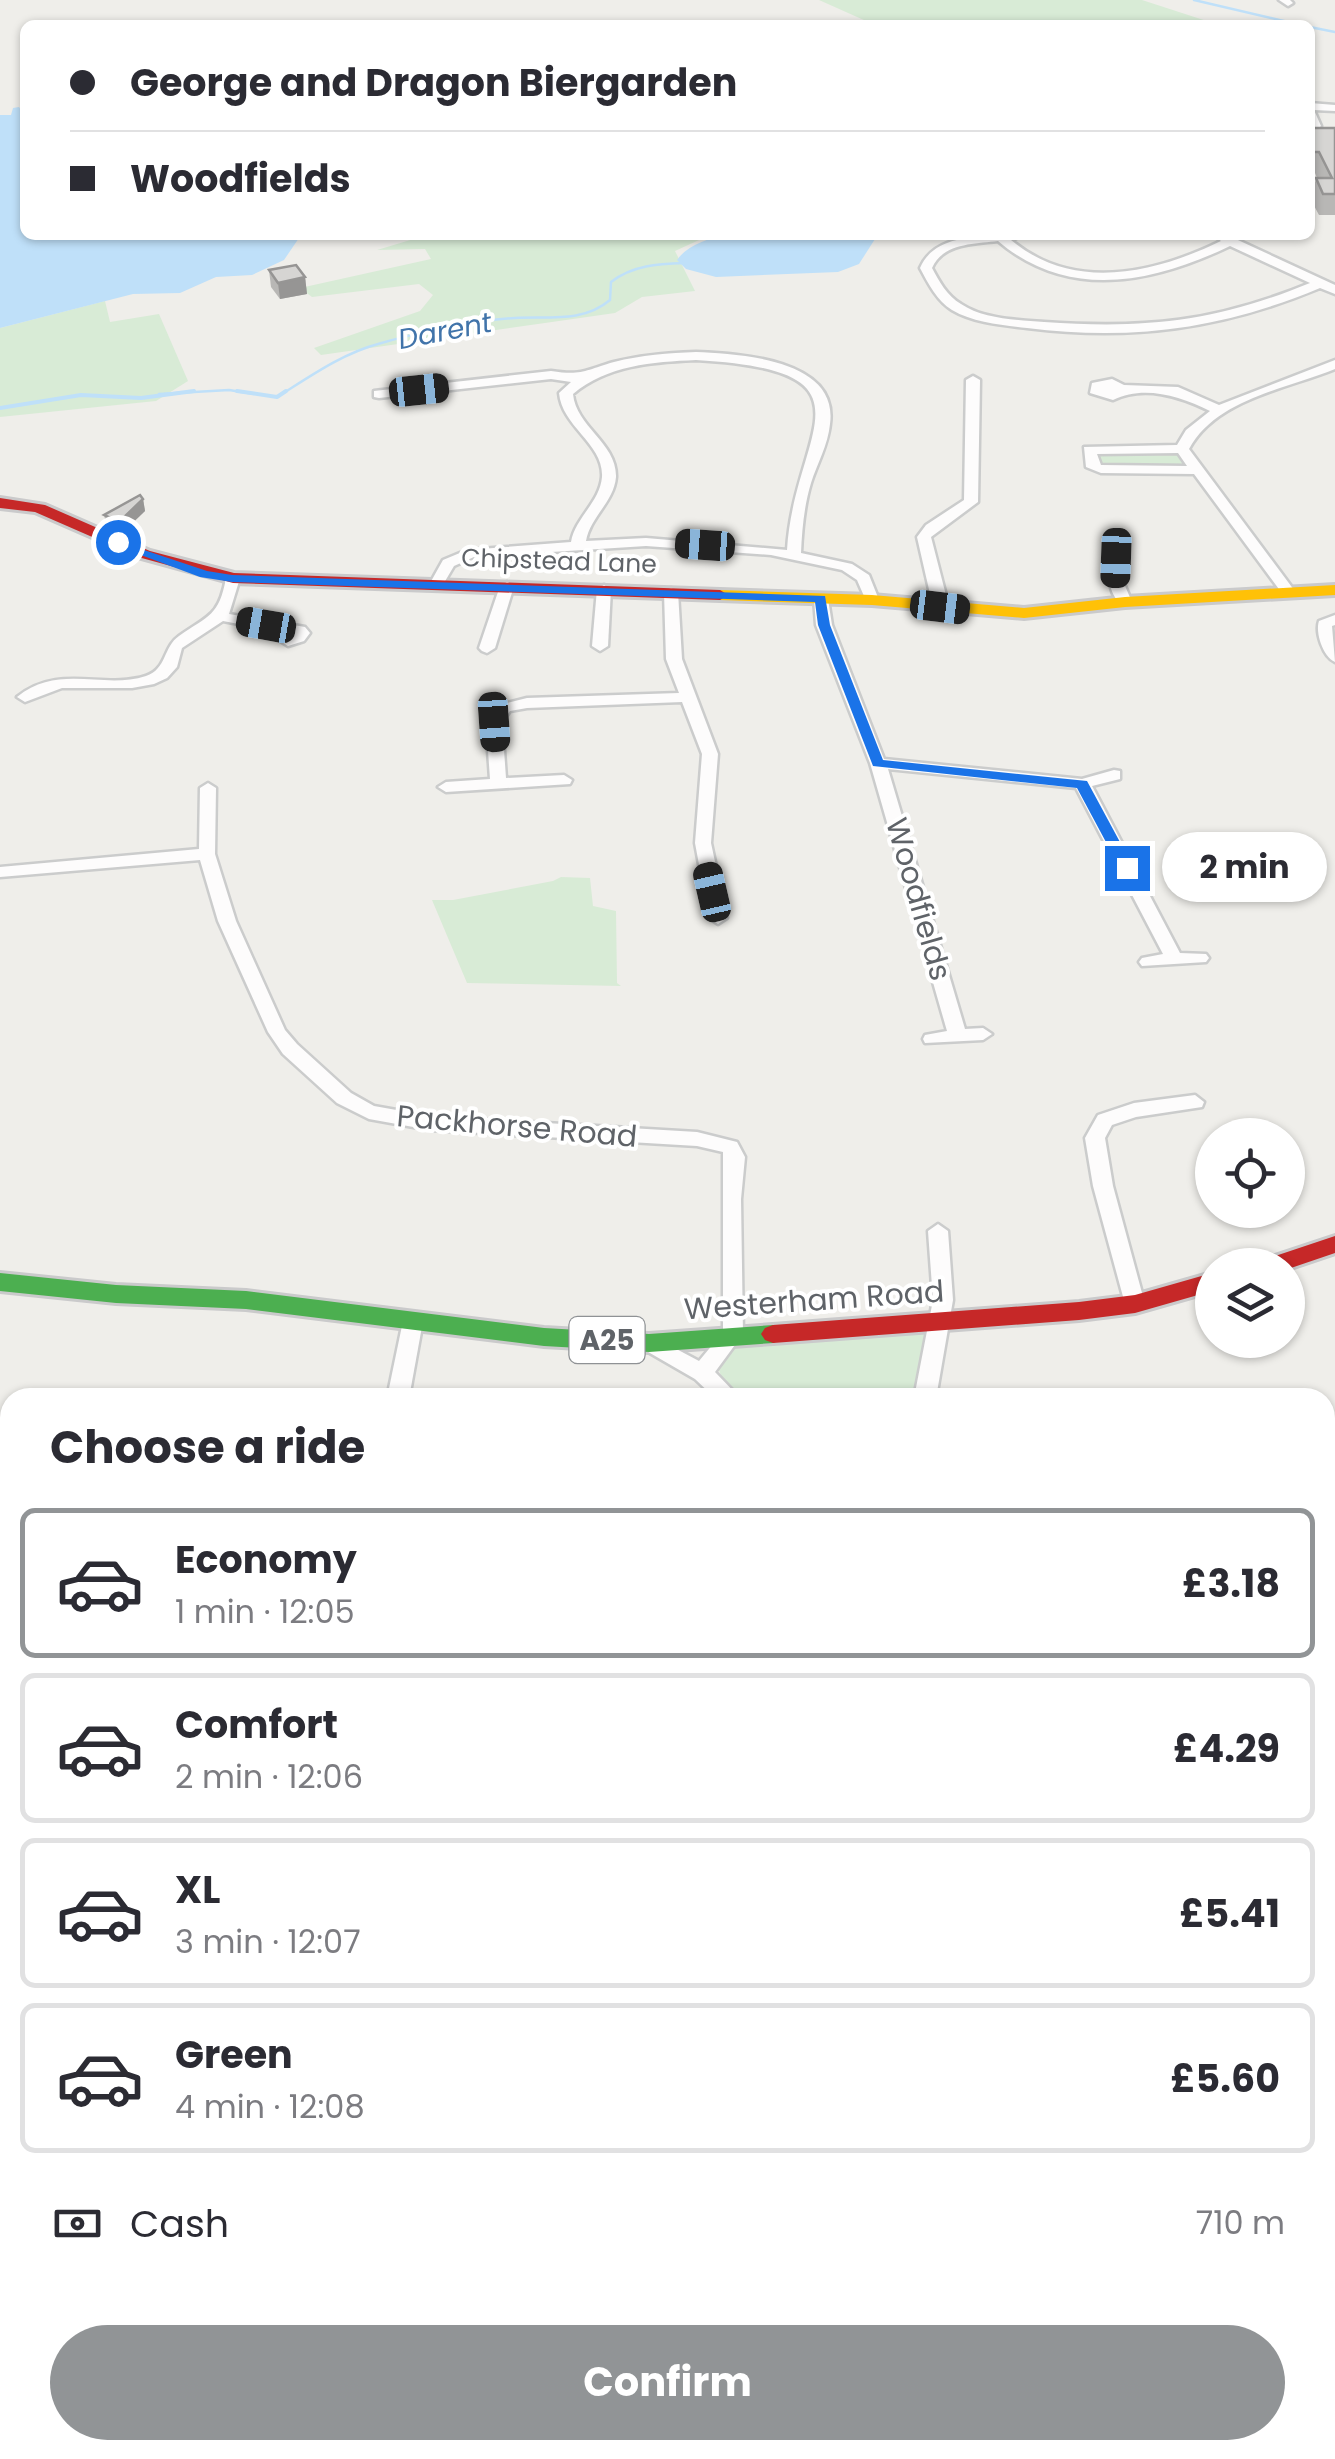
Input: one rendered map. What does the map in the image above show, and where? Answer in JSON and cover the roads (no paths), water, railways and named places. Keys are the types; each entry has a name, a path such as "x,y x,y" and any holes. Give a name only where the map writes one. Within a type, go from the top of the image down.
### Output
{"main road":[{"name":"Chipstead Lane","path":"0,503 38,505 88,533 204,574 259,580 872,600 1024,614 1125,602 1335,590"},
{"path":"1305,1254 1335,1244"},
{"name":"Westerham Road","path":"0,1282 116,1294 246,1300 544,1336 649,1343 1136,1304 1195,1287"}],"street":[{"path":"992,240 954,244 928,258 928,273 951,304 973,315 1011,321 1167,328 1248,310 1318,284"},
{"path":"1003,240 1035,266 1084,277 1154,267 1231,241 1335,290"},
{"path":"578,546 580,531 606,494 609,482 605,459 566,403 566,393 578,379 618,363 685,356 760,363 789,371 810,383 821,397 824,415 800,498 794,555"},
{"path":"1290,592 1194,470 1182,449 1186,434 1220,411 1275,384 1335,364"},
{"path":"378,394 551,375 578,379"},
{"path":"940,607 924,537 931,528 971,502 973,380"},
{"path":"1122,389 1178,391 1220,411"},
{"path":"1182,449 1089,450 1093,467 1101,469 1194,470"},
{"path":"436,584 443,568 458,557 578,546 682,544 794,555 854,570 864,578 872,600"},
{"path":"1116,558 1115,579 1125,602"},
{"path":"25,697 62,683 129,684 165,675 174,662 175,646 223,617 229,606 232,578"},
{"path":"487,648 507,586"},
{"path":"600,646 604,589"},
{"path":"671,592 674,659 710,754 703,843 718,918"},
{"name":"Woodfields","path":"821,599 824,625 878,763 958,1036"},
{"path":"223,617 266,625"},
{"path":"1335,620 1324,624 1324,628 1335,657"},
{"path":"498,782 494,722 505,708 526,703 688,696"},
{"path":"878,763 1082,784 1114,775"},
{"path":"446,787 564,780"},
{"path":"1082,784 1174,959"},
{"name":"Packhorse Road","path":"208,788 207,854 227,921 277,1032 290,1050 344,1098 369,1112 430,1123 697,1139 730,1147 735,1157 731,1199 733,1334"},
{"path":"0,872 207,854"},
{"path":"1148,962 1200,958"},
{"path":"932,1038 983,1034"},
{"path":"1136,1304 1103,1186 1095,1138 1105,1120 1134,1110 1194,1102"},
{"path":"927,1388 940,1322 938,1231"},
{"path":"400,1388 413,1321"},
{"path":"702,1373 733,1334"},
{"path":"649,1343 702,1373 719,1388"}],"water":[{"path":"13,108 20,108 20,240 298,240 284,260 252,275 216,277 180,293 133,294 0,328 0,115 11,115"},
{"path":"874,240 859,264 838,272 716,277 686,269 677,260 699,243"}],"waterway":[{"path":"1194,0 1280,20"},
{"path":"1315,28 1335,32"},
{"name":"Darent","path":"282,394 328,365 365,348 465,324 588,312 610,300 611,282 619,276 646,266 685,263"},
{"name":"Darent","path":"181,393 229,390 254,394"},
{"name":"Darent","path":"181,393 194,391"},
{"name":"Darent","path":"237,391 277,397 286,391"},
{"name":"Darent","path":"0,408 81,395 141,398 181,393"},
{"name":"Darent","path":"159,394 181,393"}]}
